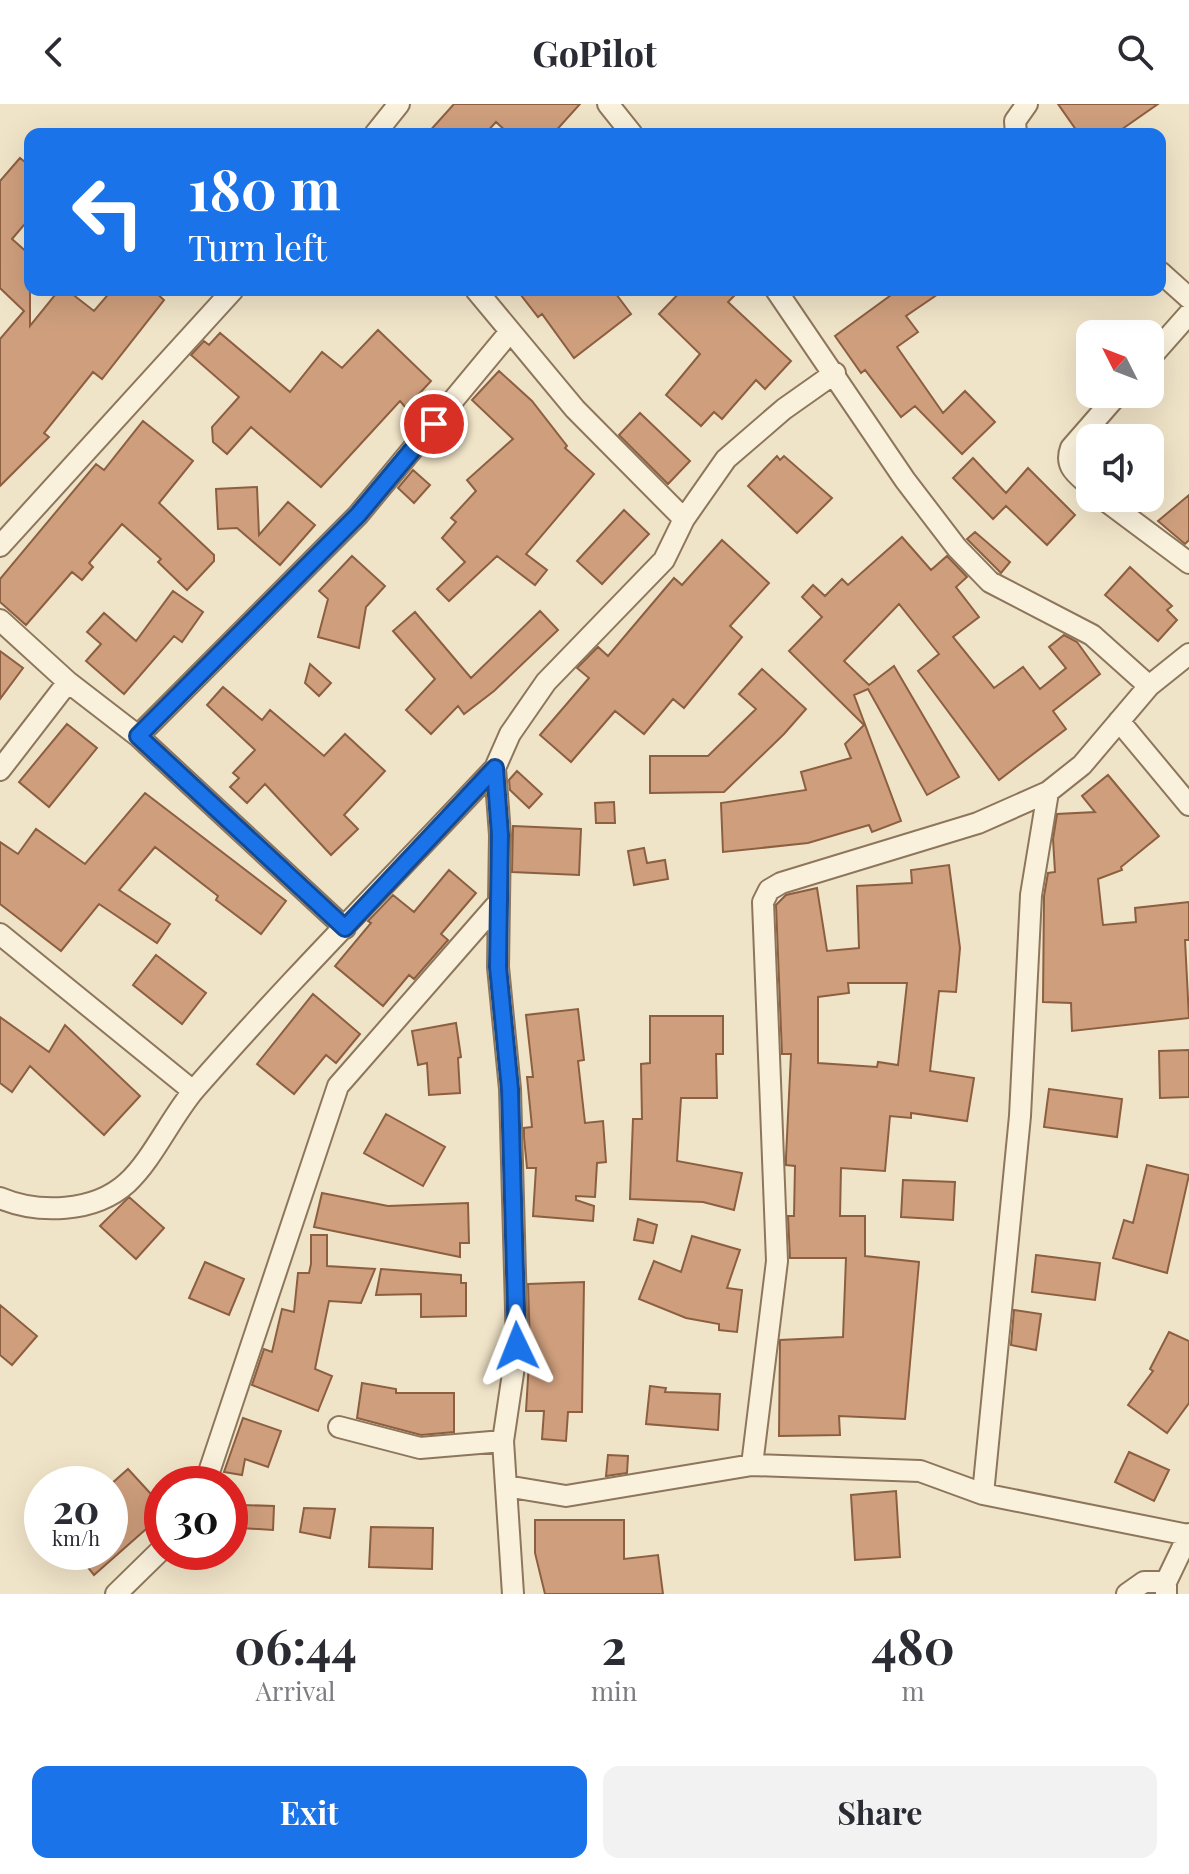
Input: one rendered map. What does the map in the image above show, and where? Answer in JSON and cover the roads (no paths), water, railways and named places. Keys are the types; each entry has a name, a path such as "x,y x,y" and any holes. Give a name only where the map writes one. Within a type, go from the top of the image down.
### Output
{"street":[{"path":"380,128 399,104"},
{"path":"608,104 627,128"},
{"path":"1016,128 1015,121 1027,104"},
{"path":"1166,277 1189,298"},
{"path":"0,546 228,296"},
{"path":"481,296 575,409 684,519"},
{"path":"780,296 905,480 957,548 990,582 1092,635 1149,686"},
{"path":"1164,342 1189,314"},
{"path":"138,736 358,515 509,333"},
{"path":"0,1198 17,1205 55,1210 104,1197 127,1183 193,1091 495,768 510,734 546,682 664,560 684,519 726,459 784,409 835,373"},
{"path":"1092,424 1106,408"},
{"path":"1076,442 1067,459 1076,473"},
{"path":"1121,512 1189,563"},
{"path":"0,620 68,682 138,736 345,928"},
{"path":"752,1465 777,1261 763,902 769,890 781,883 978,823 1048,792 1082,765 1149,686 1189,654"},
{"path":"0,770 68,682"},
{"path":"1119,721 1189,805"},
{"path":"495,768 500,835 498,967 510,1089 517,1346 503,1441 513,1594"},
{"path":"983,1494 1020,1116 1031,895 1048,792"},
{"path":"211,1466 338,1086 499,902"},
{"path":"0,934 193,1091"},
{"path":"339,1427 420,1448 503,1441"},
{"path":"506,1486 566,1496 752,1465 920,1471 983,1494 1188,1534 1166,1588 1144,1582 1127,1594"},
{"path":"116,1594 144,1567"}]}
